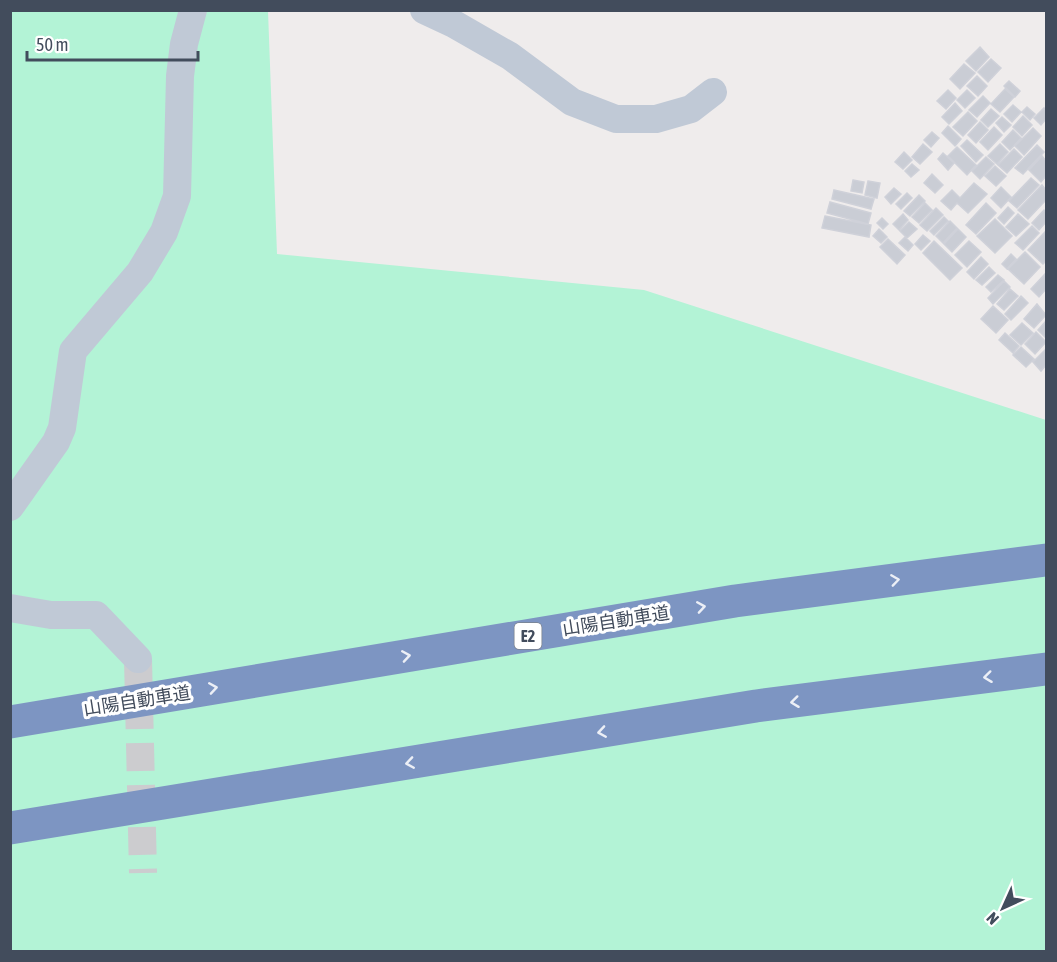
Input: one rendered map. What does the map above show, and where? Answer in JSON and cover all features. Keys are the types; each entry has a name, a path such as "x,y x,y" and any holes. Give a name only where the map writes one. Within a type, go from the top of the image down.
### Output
{"highway":[{"name":"山陽自動車道","path":"10,722 735,601 1047,560"},
{"path":"10,828 756,706 1047,669"}],"street":[{"path":"10,507 56,442 62,428 73,351 140,272 164,232 177,196 180,76 184,44 193,10"},
{"path":"424,10 454,24 510,56 572,102 616,119 656,119 691,109 713,92"},
{"path":"10,608 51,615 96,615 138,660"}],"green space":[{"path":"10,11 268,11 277,254 644,290 1046,420 1046,951 11,951"}],"building":[{"path":"980,47 989,57 976,71 966,61"},
{"path":"991,59 1001,68 988,82 978,72"},
{"path":"964,64 975,73 960,89 950,79"},
{"path":"977,76 987,86 978,96 967,86"},
{"path":"1009,81 1020,91 1015,97 1004,86"},
{"path":"1005,89 1014,97 1000,112 991,104"},
{"path":"948,90 956,98 946,109 937,101"},
{"path":"967,90 975,98 965,108 957,100"},
{"path":"983,96 990,103 977,117 969,110"},
{"path":"955,103 962,111 949,124 942,117"},
{"path":"1013,105 1021,112 1012,122 1004,114"},
{"path":"1027,107 1035,114 1030,120 1022,112"},
{"path":"1044,108 1046,119 1041,125 1034,118"},
{"path":"991,109 999,116 988,127 981,120"},
{"path":"968,112 977,121 963,136 953,127"},
{"path":"1023,116 1032,125 1022,136 1013,127"},
{"path":"1002,117 1011,125 1004,132 996,123"},
{"path":"980,122 988,130 976,143 968,135"},
{"path":"948,126 961,139 955,146 942,133"},
{"path":"994,127 1002,135 988,150 980,142"},
{"path":"1033,128 1041,136 1024,155 1015,146"},
{"path":"1013,130 1021,138 1010,150 1002,142"},
{"path":"932,132 939,138 931,147 924,140"},
{"path":"967,140 983,155 976,162 961,146"},
{"path":"923,144 932,152 920,164 912,157"},
{"path":"1000,144 1008,152 997,164 988,156"},
{"path":"1037,145 1044,152 1023,174 1015,168"},
{"path":"957,147 976,165 967,175 948,156"},
{"path":"1014,149 1022,157 1007,173 998,165"},
{"path":"904,152 912,160 903,169 895,162"},
{"path":"943,153 954,163 948,170 938,159"},
{"path":"1042,156 1046,161 1046,176 1041,182 1029,170"},
{"path":"986,157 994,164 980,179 972,171"},
{"path":"912,164 919,170 911,177 905,171"},
{"path":"995,166 1006,176 996,186 985,176"},
{"path":"932,174 943,185 935,193 924,183"},
{"path":"1031,178 1039,185 1017,208 1009,201"},
{"path":"853,180 864,182 862,193 851,191"},
{"path":"868,181 880,183 877,198 865,195"},
{"path":"974,183 987,194 968,213 957,203 951,210 941,201 952,190 960,198"},
{"path":"1042,185 1046,190 1046,200 1028,219 1018,210"},
{"path":"1001,187 1011,197 1001,208 991,198"},
{"path":"894,188 901,194 891,204 885,197"},
{"path":"834,190 874,199 871,209 832,199"},
{"path":"907,193 912,198 901,209 896,204"},
{"path":"919,195 925,201 910,216 904,211"},
{"path":"830,202 871,213 868,224 827,213"},
{"path":"925,203 932,210 919,223 912,217"},
{"path":"986,203 996,213 976,234 966,225"},
{"path":"1008,207 1014,213 1004,224 998,218"},
{"path":"936,208 943,215 927,231 920,225"},
{"path":"1044,210 1046,222 1039,230 1032,223"},
{"path":"903,214 908,220 899,230 893,224"},
{"path":"1018,214 1029,224 1016,236 1006,227"},
{"path":"825,216 871,225 869,237 822,228"},
{"path":"944,217 948,221 934,235 930,231"},
{"path":"882,218 888,224 883,229 877,223"},
{"path":"995,219 1012,236 995,253 977,236"},
{"path":"950,221 957,228 943,243 936,236"},
{"path":"909,222 917,229 907,238 900,231"},
{"path":"1032,226 1039,233 1023,250 1015,243"},
{"path":"879,229 887,237 881,243 873,236"},
{"path":"958,229 966,237 952,252 944,244"},
{"path":"1046,231 1046,261 1043,264 1028,250"},
{"path":"923,235 930,241 921,250 915,244"},
{"path":"905,237 913,245 908,251 899,243"},
{"path":"888,239 905,255 897,264 880,247"},
{"path":"934,241 962,268 950,280 923,253"},
{"path":"969,241 981,252 967,267 955,255"},
{"path":"1025,252 1040,267 1024,284 1008,269"},
{"path":"1011,254 1016,259 1007,269 1002,264"},
{"path":"981,257 988,264 974,279 967,272"},
{"path":"989,267 995,273 982,285 976,280"},
{"path":"1046,273 1046,289 1039,297 1031,289"},
{"path":"998,275 1004,280 991,292 986,287"},
{"path":"1004,281 1010,287 993,304 988,298"},
{"path":"1010,289 1018,296 1004,310 997,304"},
{"path":"1021,296 1028,303 1011,320 1005,314"},
{"path":"1037,304 1046,315 1034,328 1024,319"},
{"path":"993,306 1008,320 996,333 981,319"},
{"path":"1046,321 1046,338 1038,330"},
{"path":"1022,323 1033,333 1021,345 1010,335"},
{"path":"1036,332 1046,342 1035,354 1025,344"},
{"path":"1005,333 1019,346 1013,353 999,340"},
{"path":"1021,347 1034,359 1026,367 1013,355"},
{"path":"1045,350 1046,365 1041,371 1033,362"}],"tunnel":[{"path":"138,659 143,873"}]}
